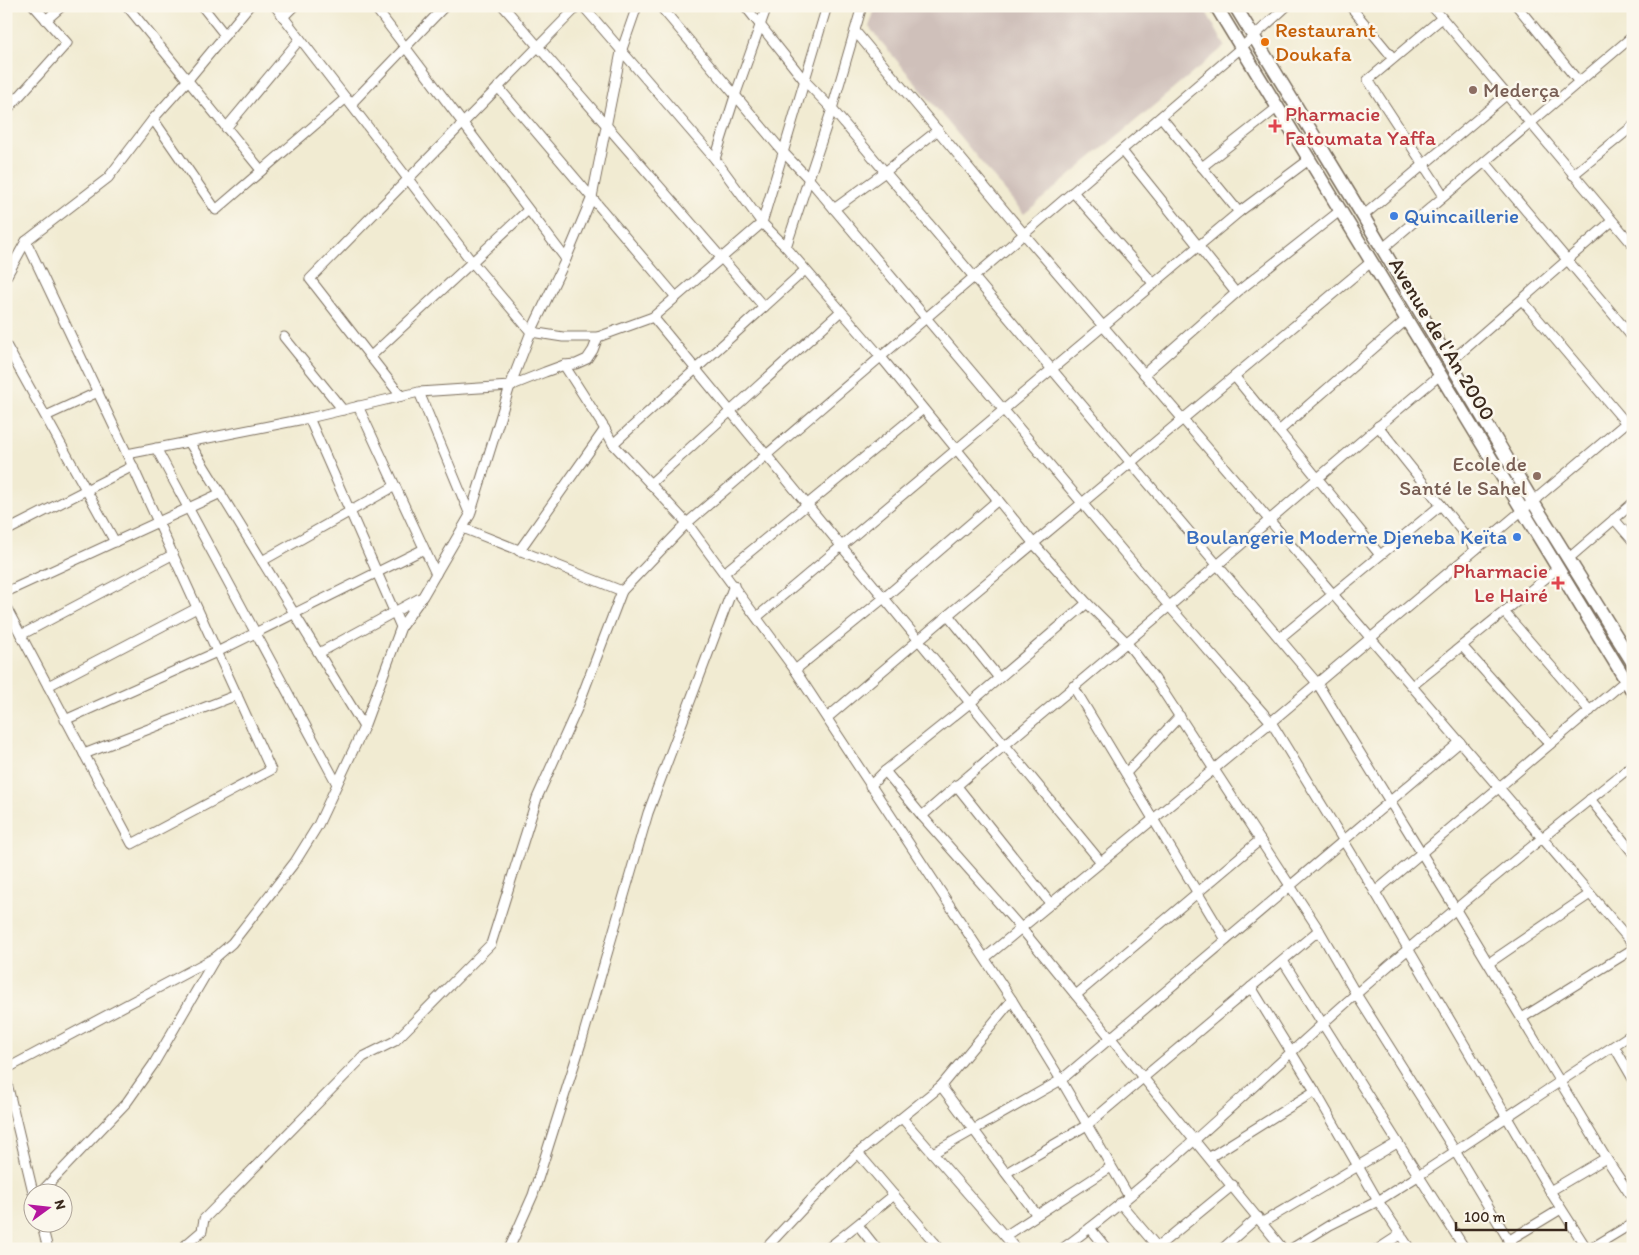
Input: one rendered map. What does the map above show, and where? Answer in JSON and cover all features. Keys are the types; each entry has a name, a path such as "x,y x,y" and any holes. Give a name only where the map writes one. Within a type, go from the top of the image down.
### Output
{"main road":[{"name":"Avenue de l'An 2000","path":"1216,6 1342,210 1406,320 1633,692"},
{"name":"Avenue de l'An 2000","path":"1235,6 1363,216 1533,502 1633,663"}],"street":[{"path":"6,111 68,43 34,6"},
{"path":"46,20 62,6"},
{"path":"127,6 260,170"},
{"path":"202,6 225,35"},
{"path":"6,277 26,241 108,178 153,119 188,81 249,6"},
{"path":"275,6 472,262 531,332 562,337 598,337 653,316 762,223 827,6"},
{"path":"283,17 294,6"},
{"path":"374,6 566,260"},
{"path":"153,119 216,210 260,170 348,101 406,48 445,6"},
{"path":"503,6 764,307"},
{"path":"401,396 310,279 578,6"},
{"path":"583,6 715,159 762,223 786,247 881,357 1034,544 1126,643 1155,679 1319,930 1356,994 1514,1249"},
{"path":"6,1069 216,957 232,943 295,862 318,825 364,728 402,627 423,596 470,515 510,386 531,332 566,260 592,197 622,52 637,6"},
{"path":"660,6 783,152 808,178 1169,606 1271,722 1375,892 1550,1191 1588,1249 1633,1223"},
{"path":"745,6 804,80 832,109 1317,683 1422,852 1606,1158 1633,1199"},
{"path":"715,159 767,6"},
{"path":"786,247 832,109 862,6"},
{"path":"181,1249 202,1231 204,1219 363,1057 395,1041 491,944 537,798 578,709 622,592 687,523 1122,151 1287,6"},
{"path":"1350,6 1393,58"},
{"path":"1432,6 1633,245"},
{"path":"1517,6 1579,82"},
{"path":"1442,18 1368,80 1444,196"},
{"path":"855,31 1024,234 1633,944"},
{"path":"1382,249 1633,36"},
{"path":"226,128 300,38"},
{"path":"498,87 676,297"},
{"path":"6,88 14,102"},
{"path":"1363,216 1506,95"},
{"path":"1202,167 1278,107"},
{"path":"1161,117 1239,212"},
{"path":"834,209 938,130"},
{"path":"1574,175 1631,131"},
{"path":"1122,151 1236,293"},
{"path":"757,617 1239,212 1310,159"},
{"path":"1485,162 1632,333"},
{"path":"1073,192 1154,284"},
{"path":"370,357 528,210"},
{"path":"1144,374 1236,293 1342,210"},
{"path":"1450,362 1612,221"},
{"path":"6,607 132,844 271,770 127,454 26,241"},
{"path":"827,718 1372,262"},
{"path":"613,444 805,270"},
{"path":"985,958 1271,722 1629,420 1522,300"},
{"path":"650,484 841,311"},
{"path":"653,316 1101,862"},
{"path":"1279,431 1406,320"},
{"path":"284,337 343,410"},
{"path":"127,454 309,418 419,392 510,386 564,365 576,364 587,359 598,337"},
{"path":"6,345 115,542"},
{"path":"564,365 613,444 687,523 795,670 1012,1000 1062,1080 1128,1195"},
{"path":"922,816 1440,375"},
{"path":"1235,377 1380,555"},
{"path":"46,416 98,392"},
{"path":"419,392 470,515"},
{"path":"358,406 436,574"},
{"path":"724,573 923,409"},
{"path":"309,418 402,627"},
{"path":"1378,426 1476,549"},
{"path":"520,551 605,429"},
{"path":"189,442 364,728"},
{"path":"156,448 337,784"},
{"path":"6,531 132,466"},
{"path":"262,561 395,486"},
{"path":"6,592 221,493"},
{"path":"795,670 884,598 998,500"},
{"path":"1568,559 1633,503"},
{"path":"1280,638 1440,505"},
{"path":"1614,519 1633,541"},
{"path":"463,528 622,592"},
{"path":"66,720 217,652 424,549"},
{"path":"21,635 172,555"},
{"path":"1412,686 1557,569"},
{"path":"509,1249 536,1186 582,1040 648,813 734,585"},
{"path":"318,653 423,596"},
{"path":"870,786 885,771 970,703 1087,603"},
{"path":"48,686 197,608"},
{"path":"1504,612 1590,711"},
{"path":"948,615 999,678"},
{"path":"1462,646 1550,744"},
{"path":"1375,892 1625,681"},
{"path":"1073,686 1226,940"},
{"path":"84,754 237,695"},
{"path":"1126,773 1180,716"},
{"path":"933,1153 1062,1080 1460,742"},
{"path":"1062,1249 1196,1140 1322,1024 1408,949 1542,837 1633,765"},
{"path":"885,771 1021,928 1261,1219 1283,1249"},
{"path":"956,786 1050,903"},
{"path":"1590,799 1633,853"},
{"path":"1076,995 1260,840"},
{"path":"1489,963 1590,894"},
{"path":"1006,1173 1087,1125 1319,930"},
{"path":"1522,1018 1633,949"},
{"path":"50,1182 126,1102 153,1065 216,957"},
{"path":"1283,960 1465,1249"},
{"path":"1251,987 1378,1200 1402,1234 1410,1249"},
{"path":"765,1249 858,1153 941,1086 1012,1000"},
{"path":"1291,1249 1330,1224 1378,1200 1418,1176 1633,1033"},
{"path":"1614,1046 1633,1079"},
{"path":"6,1079 31,1182"},
{"path":"941,1086 1037,1215"},
{"path":"1210,1157 1314,1091"},
{"path":"902,1118 1016,1249"},
{"path":"1222,1249 1261,1219 1397,1143"},
{"path":"858,1153 938,1246 926,1249"},
{"path":"1550,1191 1606,1158"},
{"path":"1005,1236 1112,1167"},
{"path":"1120,1202 1157,1248 1233,1186"},
{"path":"827,1249 894,1195"},
{"path":"1508,1241 1561,1209"},
{"path":"858,1225 877,1249"},
{"path":"1090,1228 1107,1249"},
{"path":"44,1232 48,1249"},
{"path":"1378,1249 1402,1234"}],"shaded area":[{"path":"876,6 1203,6 1225,46 1024,214 869,27"}],"place":[{"name":"Restaurant Doukafa","path":"1265,42"},
{"name":"Mederça","path":"1473,90"},
{"name":"Pharmacie Fatoumata Yaffa","path":"1275,126"},
{"name":"Quincaillerie","path":"1394,216"},
{"name":"Ecole de Santé le Sahel","path":"1537,476"},
{"name":"Boulangerie Moderne Djeneba Keïta","path":"1517,537"},
{"name":"Pharmacie Le Hairé","path":"1558,583"}]}
